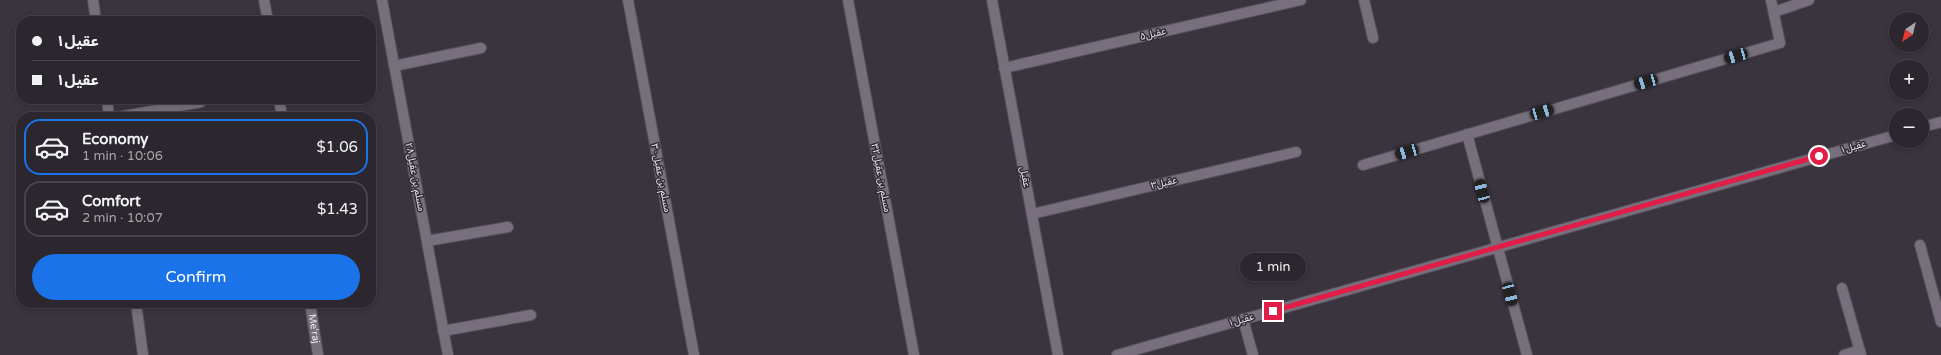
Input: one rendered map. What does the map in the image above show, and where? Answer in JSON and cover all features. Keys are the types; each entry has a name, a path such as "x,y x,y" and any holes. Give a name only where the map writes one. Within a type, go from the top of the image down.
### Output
{"street":[{"path":"93,0 95,16"},
{"path":"264,0 267,16"},
{"name":"مسلم بن عقیل۲۸","path":"382,0 448,355"},
{"name":"مسلم بن عقیل۳۰","path":"628,0 694,355"},
{"name":"مسلم بن عقیل۳۲","path":"848,0 914,355"},
{"name":"عقیل","path":"992,0 1058,355"},
{"name":"عقیل۵","path":"1004,68 1301,0"},
{"path":"1364,0 1373,38"},
{"path":"1363,165 1780,43 1771,0"},
{"path":"1774,12 1809,0"},
{"path":"394,66 481,48"},
{"path":"146,112 190,104"},
{"path":"1929,125 1941,122"},
{"path":"1467,134 1527,355"},
{"name":"عقیل۱","path":"1117,355 1889,137"},
{"name":"عقیل۳","path":"1032,214 1296,152"},
{"path":"427,241 508,227"},
{"path":"1920,245 1941,322"},
{"path":"1842,288 1860,353 1844,355"},
{"path":"137,308 143,355"},
{"name":"Me'raj","path":"311,308 318,355"},
{"path":"443,331 531,315"},
{"path":"1243,319 1253,355"}],"route":[{"path":"1273,311 1819,156"}]}
